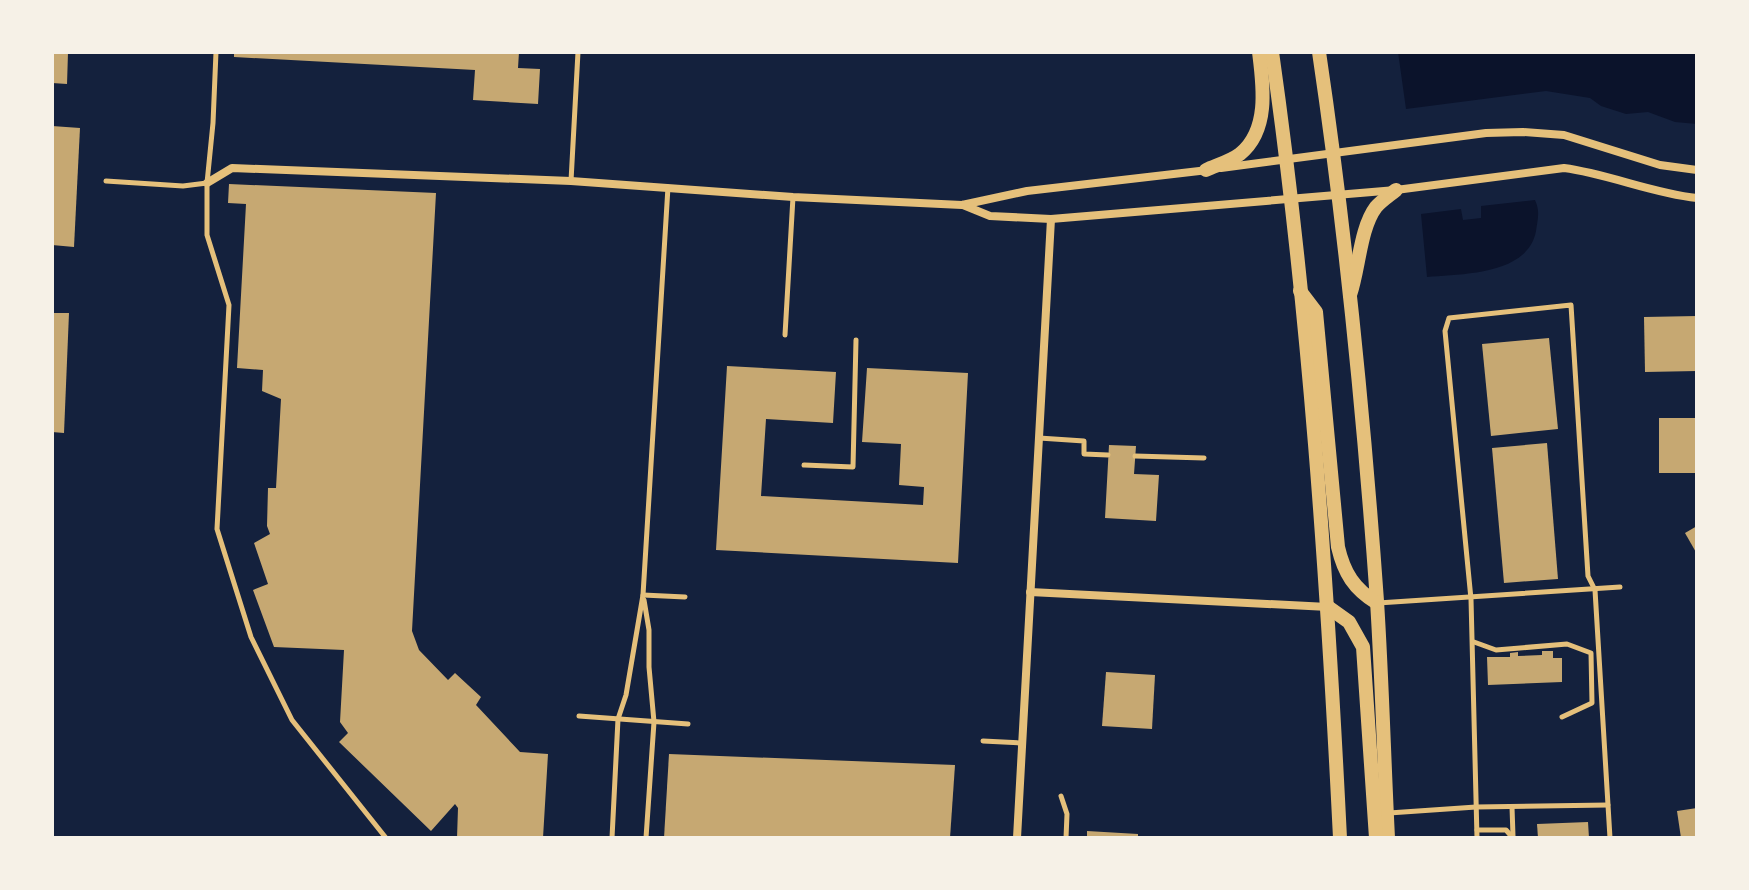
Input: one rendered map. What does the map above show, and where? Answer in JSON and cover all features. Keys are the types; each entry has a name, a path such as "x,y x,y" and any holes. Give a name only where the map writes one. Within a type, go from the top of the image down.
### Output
{"main road":[{"path":"1206,170 1240,154 1253,139 1264,97 1259,52"},
{"path":"1272,52 1291,199 1328,607 1340,838"},
{"path":"1319,52 1339,196 1377,603 1388,838"},
{"path":"1349,299 1367,226 1376,207 1396,190"},
{"path":"1299,290 1316,312 1338,547 1343,566 1353,584 1377,603"},
{"path":"1328,607 1349,622 1363,647 1376,838"}],"street":[{"path":"207,183 232,168 571,181 962,205 1027,191 1287,161 1486,133 1523,132 1564,135 1660,165 1697,170"},
{"path":"962,205 990,216 1051,219 1339,196 1564,168 1590,171 1634,186 1697,198"},
{"path":"1017,838 1051,219"},
{"path":"1030,592 1328,607"}],"lane":[{"path":"216,52 207,183 207,235 229,305 217,529 251,637 292,720 386,838"},
{"path":"571,181 578,52"},
{"path":"106,181 183,186 207,183"},
{"path":"612,838 618,719 626,695 643,595 668,187"},
{"path":"785,335 793,197"},
{"path":"1477,838 1474,642 1445,331 1449,318 1571,305 1588,576 1595,590 1610,838"},
{"path":"804,465 853,467 856,340"},
{"path":"1039,438 1084,441 1084,454 1108,455"},
{"path":"1135,456 1204,458"},
{"path":"1377,603 1620,587"},
{"path":"643,595 685,597"},
{"path":"643,595 649,630 654,722 646,838"},
{"path":"1474,642 1496,650 1567,644 1591,653 1592,703 1562,717"},
{"path":"579,716 688,724"},
{"path":"983,741 1022,743"},
{"path":"1061,796 1067,814 1066,838"},
{"path":"1387,813 1476,807 1608,805"},
{"path":"1512,807 1513,838"},
{"path":"1477,830 1506,830 1513,838"}],"water":[{"path":"1398,52 1697,52 1697,124 1675,122 1648,112 1626,114 1601,106 1590,98 1546,91 1406,109"},
{"path":"1535,200 1538,211 1536,231 1521,256 1507,264 1475,273 1427,277 1421,214 1461,209 1463,220 1481,218 1481,206"}],"building":[{"path":"52,52 68,52 67,84 52,83"},
{"path":"234,52 519,52 518,68 540,69 538,104 473,100 475,70 234,57"},
{"path":"52,126 80,128 74,247 52,245"},
{"path":"229,184 436,193 412,631 419,650 448,680 455,673 481,697 476,705 520,752 548,754 543,838 457,838 458,808 455,804 431,831 339,742 348,733 340,722 344,650 274,647 253,590 268,584 254,543 270,534 267,526 268,488 276,488 281,399 262,391 263,370 237,368 246,204 228,203"},
{"path":"52,313 69,313 64,433 52,432"},
{"path":"1697,316 1697,371 1645,372 1644,317"},
{"path":"1549,338 1558,429 1491,436 1482,344"},
{"path":"727,366 836,372 833,423 766,419 761,496 923,505 924,487 899,485 901,444 862,442 867,368 968,373 958,563 716,550"},
{"path":"1659,418 1697,418 1697,473 1659,473"},
{"path":"1547,443 1558,579 1504,583 1492,448"},
{"path":"1109,445 1136,446 1134,474 1159,475 1156,521 1105,518"},
{"path":"1697,526 1697,554 1685,533"},
{"path":"1542,651 1553,651 1553,658 1562,658 1562,682 1488,685 1487,657 1510,657 1510,653 1518,652 1518,656 1542,655"},
{"path":"1106,672 1155,675 1152,729 1102,726"},
{"path":"669,754 955,765 950,838 664,838"},
{"path":"1697,808 1697,838 1681,838 1677,811"},
{"path":"1588,822 1589,838 1538,838 1537,824"},
{"path":"1087,831 1138,834 1138,838 1087,838"}]}
